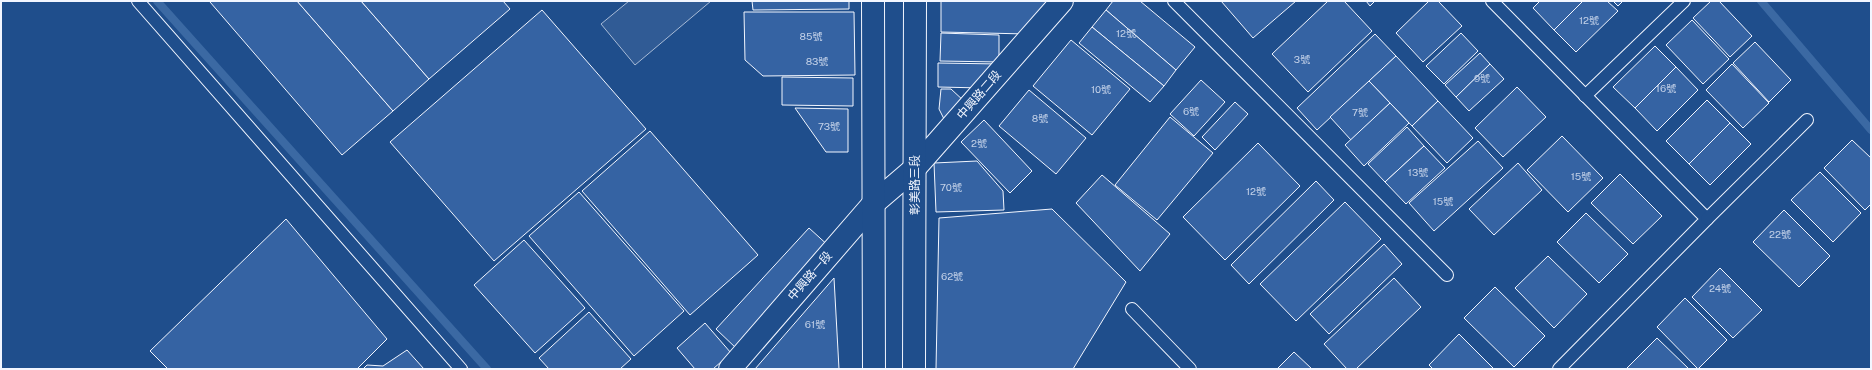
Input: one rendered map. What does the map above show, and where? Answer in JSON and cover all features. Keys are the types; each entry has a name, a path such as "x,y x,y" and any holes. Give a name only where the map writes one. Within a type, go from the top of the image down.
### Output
{"main road":[{"path":"873,1 874,369"},
{"name":"彰美路三段","path":"914,369 916,168 915,1"},
{"name":"中興路二段","path":"894,186 916,168 1062,1"},
{"name":"中興路一段","path":"730,369 873,204 894,186"}],"lane":[{"path":"138,1 461,369"},
{"path":"1174,1 1447,275"},
{"path":"1492,1 1707,219"},
{"path":"1585,96 1684,1"},
{"path":"1559,369 1707,219 1808,120"},
{"path":"1132,309 1190,369"}],"shaded area":[{"path":"629,1 711,1 635,65 601,24"}],"building":[{"path":"297,1 393,111 342,155 210,2"},
{"path":"297,1 361,1 429,79 393,111"},
{"path":"361,1 503,1 510,9 429,79"},
{"path":"752,1 849,1 849,9 753,10"},
{"path":"941,1 1051,1 1027,34 941,32"},
{"path":"1113,1 1140,1 1195,47 1176,70 1106,10"},
{"path":"1221,1 1296,1 1253,38"},
{"path":"1328,1 1344,1 1372,31 1308,92 1272,54"},
{"path":"1366,1 1375,1 1370,6"},
{"path":"1429,1 1438,1 1462,26 1423,62 1396,33"},
{"path":"1540,1 1583,1 1554,30 1533,8"},
{"path":"1583,1 1607,1 1618,11 1576,52 1554,30"},
{"path":"1613,1 1623,1 1618,6"},
{"path":"1711,1 1719,1 1752,36 1730,57 1693,18"},
{"path":"542,10 646,129 494,261 390,142"},
{"path":"1106,10 1176,70 1164,86 1092,27"},
{"path":"744,12 854,12 855,75 763,76 745,60"},
{"path":"1692,20 1729,59 1703,84 1666,45"},
{"path":"1092,27 1164,86 1150,102 1079,43"},
{"path":"941,33 999,35 999,62 940,61"},
{"path":"1461,33 1478,51 1444,84 1426,66"},
{"path":"1375,34 1396,56 1317,130 1297,108"},
{"path":"1071,40 1130,89 1092,135 1033,86"},
{"path":"1755,42 1791,80 1769,102 1733,63"},
{"path":"1655,46 1676,67 1635,108 1613,87"},
{"path":"1480,53 1490,64 1456,97 1445,85"},
{"path":"1396,56 1438,101 1412,126 1369,81"},
{"path":"938,63 1000,64 983,88 938,87"},
{"path":"1490,64 1504,79 1469,111 1456,97"},
{"path":"1732,64 1769,103 1743,128 1706,90"},
{"path":"1676,67 1698,90 1657,131 1635,108"},
{"path":"782,77 853,78 853,106 782,105"},
{"path":"1201,80 1225,102 1194,136 1170,114"},
{"path":"1369,81 1390,103 1351,140 1330,117"},
{"path":"1517,87 1546,117 1503,157 1475,128"},
{"path":"941,89 951,89 965,102 946,123 939,109"},
{"path":"1029,90 1086,138 1056,174 999,126"},
{"path":"1707,100 1730,123 1689,164 1666,141"},
{"path":"1438,101 1473,138 1447,163 1412,126"},
{"path":"1235,102 1248,114 1215,150 1202,137"},
{"path":"1390,103 1409,123 1364,166 1345,145"},
{"path":"795,108 848,109 848,152 826,152"},
{"path":"1170,117 1213,153 1157,220 1115,185"},
{"path":"984,120 1032,171 1010,193 961,142"},
{"path":"1730,123 1751,144 1710,185 1689,164"},
{"path":"1407,127 1424,146 1385,182 1368,164"},
{"path":"650,131 758,255 690,315 582,191"},
{"path":"1562,136 1603,178 1568,212 1527,170"},
{"path":"1852,140 1871,158 1871,204 1865,210 1824,168"},
{"path":"1478,141 1503,168 1434,231 1409,203"},
{"path":"1258,143 1300,186 1225,260 1183,217"},
{"path":"1424,146 1445,168 1406,204 1385,182"},
{"path":"977,161 1003,191 1004,210 936,212 934,163"},
{"path":"1518,163 1542,190 1494,235 1469,209"},
{"path":"1820,172 1861,213 1833,242 1791,200"},
{"path":"1620,174 1662,216 1633,244 1591,203"},
{"path":"1102,175 1170,234 1140,271 1076,203"},
{"path":"1316,181 1334,200 1249,284 1231,265"},
{"path":"579,192 684,311 634,356 529,236"},
{"path":"1345,202 1381,239 1296,321 1260,284"},
{"path":"1052,209 1126,282 1073,369 936,369 939,218"},
{"path":"1784,210 1830,256 1799,287 1753,242"},
{"path":"1586,213 1628,254 1599,283 1557,242"},
{"path":"286,219 387,339 357,369 168,369 150,351"},
{"path":"809,228 831,248 737,349 716,329"},
{"path":"524,240 585,308 535,353 474,285"},
{"path":"1384,244 1402,264 1329,334 1310,314"},
{"path":"1548,256 1587,294 1554,328 1515,288"},
{"path":"1720,268 1762,310 1733,338 1692,297"},
{"path":"834,278 839,369 755,369"},
{"path":"1394,278 1421,307 1356,369 1347,369 1324,344"},
{"path":"1495,287 1545,336 1514,367 1464,318"},
{"path":"1685,298 1727,340 1698,369 1657,327"},
{"path":"589,312 631,359 620,369 549,369 539,358"},
{"path":"705,323 731,353 713,369 695,369 677,348"},
{"path":"1459,334 1494,369 1433,369 1429,365"},
{"path":"1657,338 1689,369 1626,369"},
{"path":"407,350 424,369 363,369 367,365 383,366"},
{"path":"1294,352 1312,369 1277,369"}],"waterway":[{"path":"157,1 487,369"},
{"path":"1761,1 1871,130"}]}
